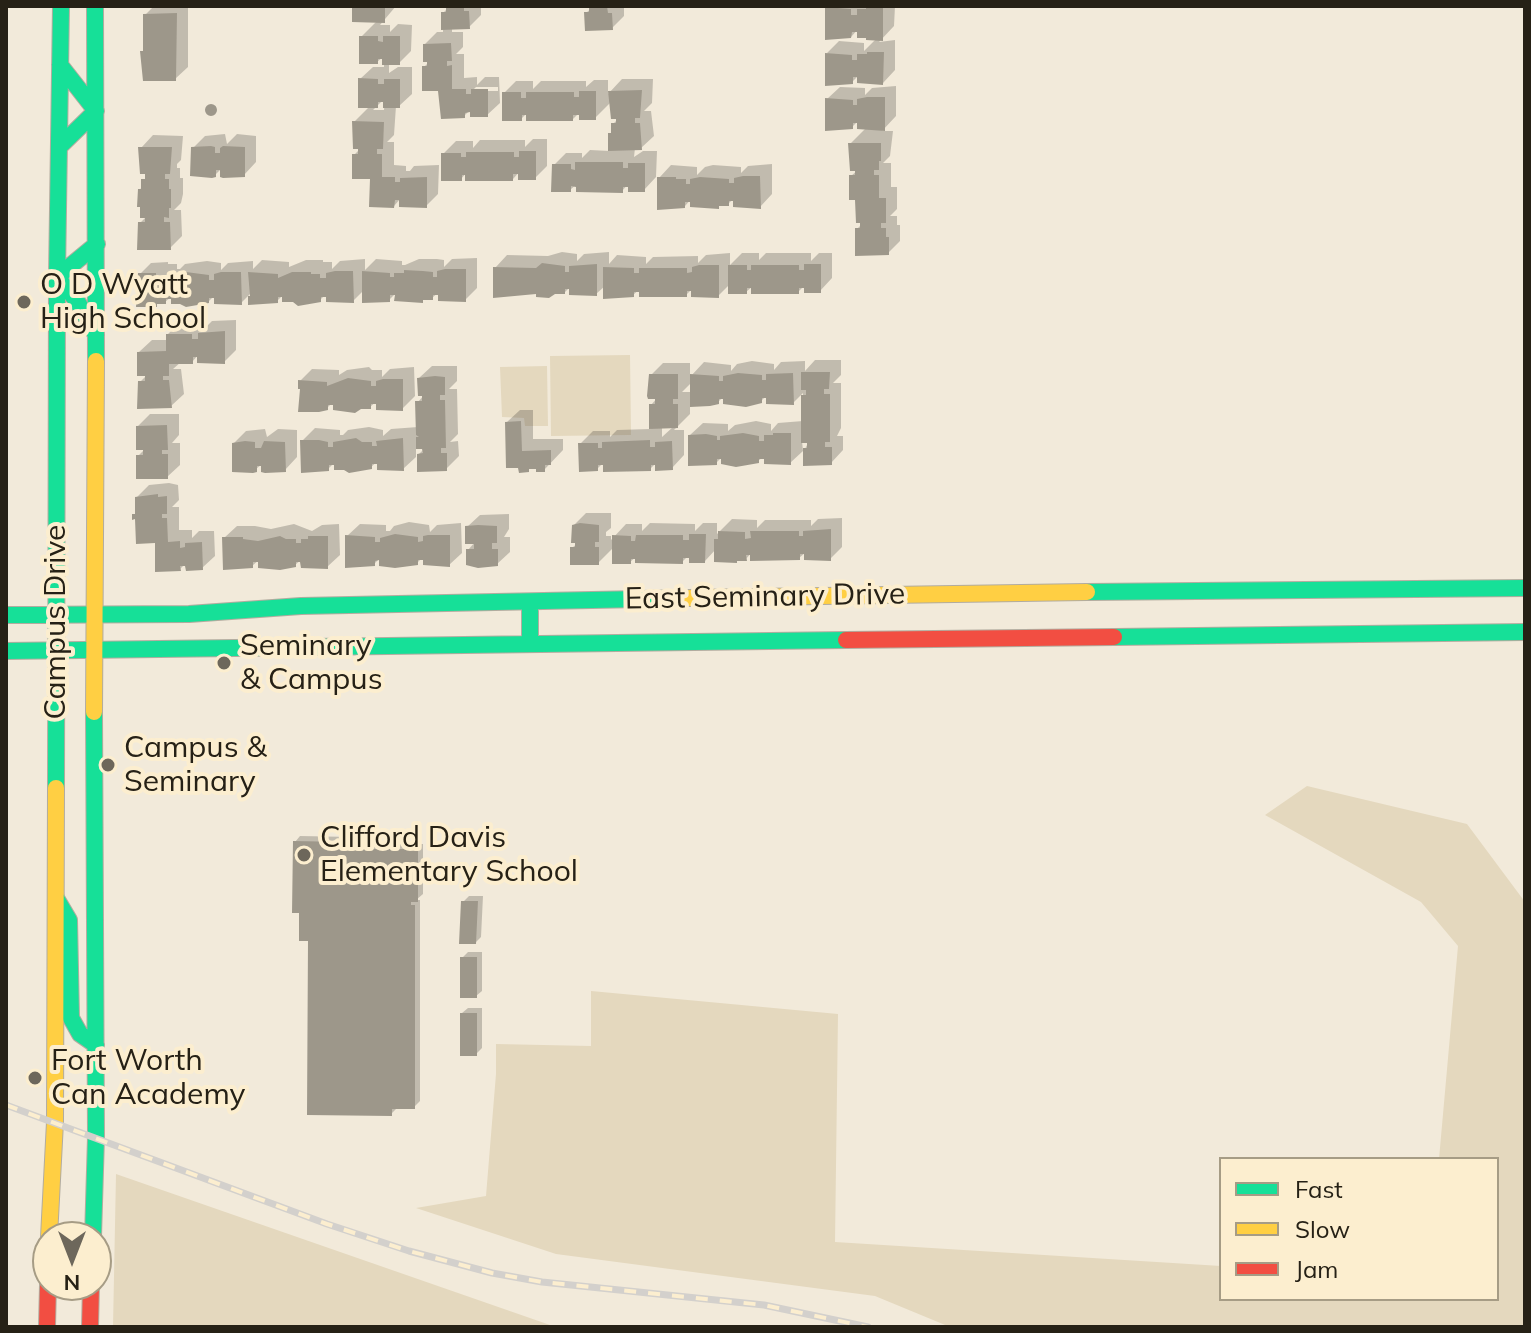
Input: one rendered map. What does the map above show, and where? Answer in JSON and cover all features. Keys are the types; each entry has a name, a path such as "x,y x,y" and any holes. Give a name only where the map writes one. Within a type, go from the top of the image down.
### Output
{"main road":[{"name":"Campus Drive","path":"50,1221 55,1122 57,277 61,6"},
{"name":"Campus Drive","path":"93,1221 96,1045 93,614 97,244 95,6"},
{"path":"59,147 96,111 60,65"},
{"path":"96,336 77,301 57,277 97,244"},
{"name":"East Seminary Drive","path":"6,615 189,614 301,606 845,594 1525,588"},
{"path":"530,603 530,644"},
{"name":"East Seminary Drive","path":"6,651 1525,632"},
{"path":"55,896 69,920 71,1018 80,1034 96,1045"},
{"path":"47,1327 48,1301"},
{"path":"90,1327 91,1301"}],"shaded area":[{"path":"630,355 631,435 551,436 550,356"},
{"path":"547,366 548,426 525,426 524,418 502,417 500,367"},
{"path":"1307,786 1467,824 1525,902 1525,1327 950,1327 875,1296 556,1254 416,1208 486,1196 496,1044 591,1046 591,991 838,1014 835,1242 1219,1266 1219,1301 1499,1301 1499,1157 1439,1157 1458,946 1421,902 1265,815"},
{"path":"116,1174 550,1325 550,1327 113,1327"}],"building":[{"path":"352,6 385,6 385,23 352,22"},
{"path":"446,6 464,6 464,11 469,11 470,29 441,30 441,12 446,12"},
{"path":"589,6 607,6 608,13 612,13 613,30 585,31 584,12 589,12"},
{"path":"866,6 883,6 883,41 857,38 857,32 852,32 851,38 825,40 825,7 851,9 851,15 857,15 857,9 866,9"},
{"path":"177,13 176,81 143,81 140,51 143,51 143,14"},
{"path":"359,36 378,36 378,41 383,42 383,36 400,36 400,65 382,65 382,59 378,59 378,64 359,64"},
{"path":"451,43 452,61 447,61 447,66 452,65 452,89 466,89 466,94 471,94 471,89 488,89 488,117 470,117 470,112 465,113 465,118 441,119 438,91 422,91 422,66 427,66 427,62 423,62 423,44"},
{"path":"884,52 883,85 857,83 857,77 853,77 853,84 825,86 825,53 852,55 852,60 857,60 857,54"},
{"path":"358,78 378,79 378,84 384,84 384,79 400,79 400,108 383,108 383,102 378,102 378,108 358,108"},
{"path":"642,90 640,118 635,118 635,123 640,123 642,150 608,151 608,133 611,133 611,123 616,123 616,119 611,119 608,91"},
{"path":"579,91 596,91 596,120 579,120 579,115 573,115 573,121 526,121 526,115 522,115 522,121 502,121 502,92 521,92 521,98 526,98 526,92 574,92 574,97 579,97"},
{"path":"885,97 885,131 857,129 857,123 853,123 853,129 825,131 825,98 853,100 853,105 857,105 857,99"},
{"path":"211,104 217,110 211,116 205,110"},
{"path":"352,121 384,122 383,149 377,149 377,154 382,154 382,177 395,177 395,182 400,182 400,178 427,177 427,208 399,207 399,200 395,200 394,208 369,207 370,179 352,179 352,154 358,154 358,149 353,149"},
{"path":"848,143 881,143 881,161 874,175 879,175 879,198 886,198 886,223 881,223 881,228 886,228 886,237 889,237 889,255 855,256 855,228 860,228 860,223 856,223 855,200 849,200 849,175 855,175 855,171 850,171"},
{"path":"223,146 245,147 245,177 223,178 220,177 220,170 216,170 216,177 212,178 190,176 191,147 215,147 215,153 220,153"},
{"path":"138,147 172,147 170,174 165,174 171,189 171,208 169,218 164,217 164,222 170,222 171,250 137,250 138,222 145,222 145,218 140,218 140,207 137,207 138,189 141,189 141,179 145,179 145,174 140,174"},
{"path":"519,151 536,151 536,180 518,180 518,174 513,174 513,181 465,181 465,175 462,175 462,181 441,181 441,153 461,153 461,157 466,157 466,152 514,152 514,157 519,157"},
{"path":"575,162 623,162 623,168 628,168 628,163 645,163 645,192 628,192 628,187 623,187 623,193 576,192 576,187 571,186 571,192 551,192 552,164 571,164 571,169 575,170"},
{"path":"760,176 761,209 733,207 733,201 729,201 729,206 719,206 719,209 690,207 690,202 685,202 685,208 657,210 657,177 686,179 686,184 690,184 690,179 700,177 729,179 729,183 734,183 734,178"},
{"path":"542,263 565,266 565,272 569,272 569,266 597,264 597,296 569,295 569,289 565,289 565,294 555,294 549,298 536,297 536,294 493,298 493,267 536,268"},
{"path":"804,264 821,264 821,293 804,293 804,288 799,288 799,294 751,294 751,288 747,288 747,294 728,294 728,265 747,265 747,270 751,270 751,265 799,265 799,270 804,270"},
{"path":"699,265 719,265 719,298 691,297 691,291 687,291 687,297 639,297 639,292 634,292 634,297 603,299 603,267 634,268 634,273 639,273 639,268 687,268 687,273"},
{"path":"466,269 466,302 438,301 438,295 433,295 433,300 423,300 423,303 394,301 395,295 390,295 390,302 362,303 362,271 390,273 390,277 394,277 394,273 404,273 404,270 423,271 433,272 433,277 437,277 437,271"},
{"path":"353,271 354,303 326,302 326,297 321,297 321,302 298,306 293,302 282,302 282,297 278,297 278,303 248,305 248,272 278,274 278,278 292,272 311,272 326,278 326,273"},
{"path":"186,272 209,275 209,280 214,280 214,274 241,272 242,305 214,304 214,298 209,298 209,303 186,307 171,304 171,299 166,299 166,304 157,304 157,307 136,307 138,273 156,273 156,276 166,276 166,281 171,281 171,276"},
{"path":"225,331 225,364 197,363 197,357 193,357 193,364 169,364 169,376 163,376 163,380 169,380 172,408 137,409 138,381 145,381 145,376 137,376 137,352 166,351 166,334 192,334 192,339 198,339 198,333"},
{"path":"801,372 830,372 829,389 824,389 824,394 830,394 830,442 825,442 825,447 832,447 832,465 803,466 803,448 807,448 807,443 801,443 801,395 806,395 806,390 801,390"},
{"path":"738,373 762,375 762,380 766,380 766,374 793,373 794,405 766,404 766,398 762,398 762,403 746,407 723,404 723,399 719,399 719,404 690,407 690,374 719,376 719,381 723,381 723,376"},
{"path":"649,374 678,374 678,399 673,399 673,404 678,404 678,428 649,429 649,404 655,404 655,399 648,399 647,396"},
{"path":"445,377 445,395 440,395 440,400 445,400 446,448 441,448 441,453 447,453 447,471 417,472 417,454 423,453 422,449 416,449 416,437 419,437 416,435 415,401 422,401 422,396 418,396 417,378"},
{"path":"348,378 371,381 371,386 376,386 376,381 383,379 403,379 403,411 376,410 376,404 371,404 371,409 361,409 355,413 333,410 333,405 319,412 298,412 298,380 327,382 327,386"},
{"path":"521,421 522,451 551,450 551,465 545,465 545,472 529,469 529,472 519,473 518,468 506,468 505,422"},
{"path":"167,425 168,450 162,450 162,454 168,454 168,479 136,479 136,455 143,455 143,450 136,450 136,426"},
{"path":"743,433 759,436 759,441 764,441 764,435 791,433 791,465 764,464 764,459 759,459 759,463 736,467 721,464 721,459 717,459 717,465 688,466 688,435 706,434 717,436 720,440 720,436"},
{"path":"356,438 377,446 376,441 403,438 404,471 377,470 377,464 372,464 372,469 349,473 334,470 334,465 329,465 329,471 301,473 300,440 319,440 333,447 333,442"},
{"path":"650,440 650,447 655,447 655,442 672,441 673,470 655,471 655,465 651,465 651,471 603,472 603,465 598,465 598,471 579,472 578,443 598,443 598,448 602,448 602,442"},
{"path":"264,441 285,442 286,472 265,473 261,472 261,466 257,466 257,472 253,473 232,472 232,443 255,442 255,448 261,448"},
{"path":"158,494 158,497 167,496 167,514 162,514 162,518 167,518 168,542 180,541 180,548 185,547 185,543 202,542 203,570 186,571 185,566 180,566 181,571 155,572 155,543 136,544 135,519 132,520 135,497"},
{"path":"572,525 599,525 599,542 595,542 595,547 599,547 599,565 570,565 570,547 575,547 575,543 571,543"},
{"path":"465,526 497,526 497,543 492,543 492,549 498,549 498,566 478,568 466,565 466,549 474,549 474,544 465,544"},
{"path":"831,529 831,561 804,560 804,554 800,554 800,560 750,561 750,555 746,555 747,561 714,562 714,539 718,539 718,531 745,532 745,539 751,538 750,531 799,531 799,536 803,536 803,531"},
{"path":"395,534 418,537 418,542 423,541 423,536 450,535 450,567 423,565 423,560 418,560 418,565 395,568 379,566 379,560 375,561 375,566 345,568 345,535 375,537 375,542 380,542 380,538"},
{"path":"689,534 706,534 705,563 689,563 689,558 683,558 683,564 635,563 635,559 631,559 631,564 612,564 612,535 631,536 631,541 635,541 636,535 683,535 683,540 689,540"},
{"path":"280,536 301,543 301,539 308,539 308,536 328,536 328,569 301,568 300,562 296,562 296,567 280,570 258,568 258,562 253,562 253,568 223,570 222,537 258,541"},
{"path":"293,841 348,842 348,849 418,849 418,902 411,902 415,905 415,1109 392,1109 392,1116 307,1115 308,941 299,941 299,913 292,913"},
{"path":"461,901 478,901 476,944 459,944"},
{"path":"460,957 477,957 477,998 460,998"},
{"path":"460,1013 477,1013 477,1056 460,1056"}],"railway":[{"path":"6,1105 327,1224 409,1251 492,1273 542,1282 764,1305 868,1327"}],"traffic: fast":[{"path":"56,788 61,6"},
{"path":"95,6 96,361"},
{"path":"59,147 96,111 60,65"},
{"path":"96,335 77,301 57,277 97,244"},
{"path":"1087,592 1525,588"},
{"path":"6,615 189,614 301,606 689,598"},
{"path":"530,603 530,644"},
{"path":"1114,637 1525,632"},
{"path":"6,651 846,640"},
{"path":"93,1221 96,1137 94,712"},
{"path":"56,898 69,920 71,1018 80,1034 96,1045"}],"traffic: slow":[{"path":"94,712 96,361"},
{"path":"689,598 1087,592"},
{"path":"50,1221 55,1122 56,788"}],"traffic: jam":[{"path":"846,640 1114,637"},
{"path":"47,1327 48,1301"},
{"path":"90,1327 91,1301"}],"place":[{"name":"O D Wyatt High School","path":"24,302"},
{"name":"Seminary & Campus","path":"224,663"},
{"name":"Campus & Seminary","path":"108,765"},
{"name":"Clifford Davis Elementary School","path":"304,855"},
{"name":"Fort Worth Can Academy","path":"35,1078"}]}
